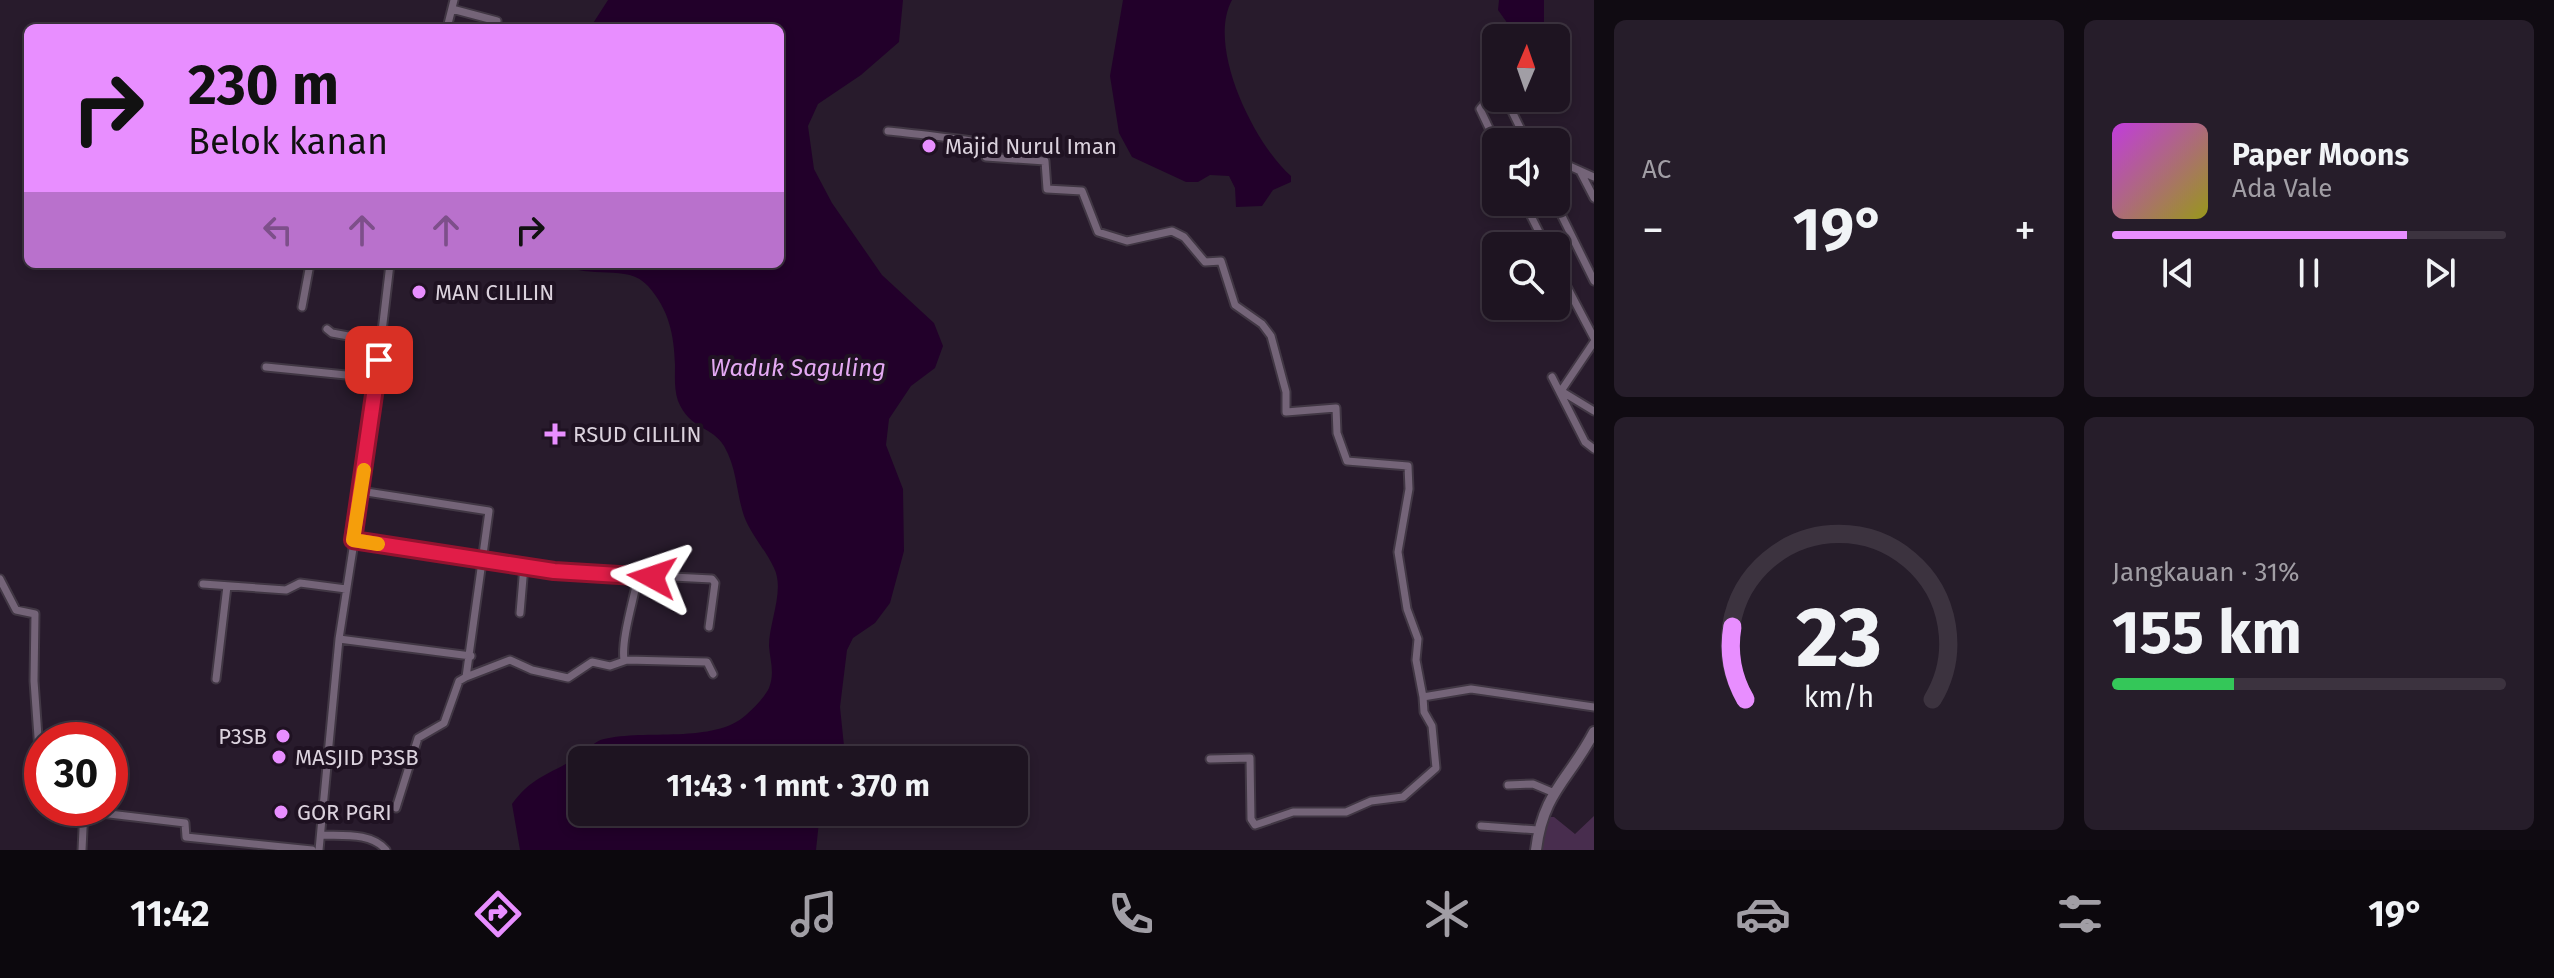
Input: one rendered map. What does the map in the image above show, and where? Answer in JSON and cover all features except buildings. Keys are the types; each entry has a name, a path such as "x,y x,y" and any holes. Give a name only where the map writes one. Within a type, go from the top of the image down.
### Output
{"main road":[{"path":"1536,850 1538,830 1552,792 1594,732"}],"street":[{"path":"448,24 454,0"},
{"path":"452,9 497,21"},
{"path":"1482,107 1480,109 1489,128"},
{"path":"888,131 949,141 980,141 984,143 986,157 1045,161 1047,189 1082,191 1098,232 1127,241 1172,231 1184,237 1205,262 1221,261 1235,305 1262,324 1271,336 1286,392 1286,412 1336,408 1337,433 1347,461 1408,466 1409,489 1398,552 1407,609 1418,639 1416,660 1424,712 1432,726 1436,768 1403,797 1371,801 1346,812 1293,812 1255,825 1251,819 1250,758 1210,759"},
{"path":"1570,166 1594,177"},
{"path":"1580,171 1594,198"},
{"path":"1562,216 1594,281"},
{"path":"302,307 309,268"},
{"path":"319,850 339,639 390,268"},
{"path":"1561,391 1593,346 1570,296"},
{"path":"327,329 332,333 381,342"},
{"path":"266,367 376,378"},
{"path":"1552,377 1585,442 1594,449"},
{"path":"1561,391 1594,411"},
{"path":"360,491 488,509 466,677"},
{"path":"353,540 524,566 714,580 709,627"},
{"path":"520,613 524,566"},
{"path":"624,660 623,644 630,628 638,576"},
{"path":"0,579 16,610 35,614 37,722"},
{"path":"203,584 286,590 300,583 346,589"},
{"path":"216,679 227,586"},
{"path":"339,639 471,656"},
{"path":"396,808 418,738 445,722 459,681 466,677 510,660 532,670 568,678 592,662 610,666 624,660 704,661 713,674"},
{"path":"1423,697 1471,689 1594,707"},
{"path":"1508,785 1533,784 1552,792"},
{"path":"128,816 185,823 186,837 312,850"},
{"path":"82,850 83,826"},
{"path":"1481,826 1538,830"},
{"path":"321,835 365,837 380,843 386,850"}],"shaded area":[{"path":"1594,816 1594,850 1541,850 1543,824 1549,817 1554,817 1575,834"}],"water":[{"name":"Waduk Saguling","path":"608,0 903,0 899,42 861,75 818,104 808,126 814,169 832,203 882,275 934,323 943,346 935,368 911,386 889,419 886,445 903,489 904,551 890,603 875,623 853,638 847,650 840,707 844,746 592,746 604,739 621,736 698,733 732,724 762,699 772,677 769,646 777,577 744,516 724,446 695,423 678,401 672,333 666,313 640,279 619,273 571,268 784,268 784,24 593,24"},
{"path":"1123,0 1232,0 1226,20 1225,43 1238,94 1263,142 1291,176 1291,182 1273,190 1262,206 1236,207 1235,188 1229,176 1210,175 1198,182 1186,182 1132,157 1119,133 1110,76"},
{"path":"1499,0 1544,0 1544,24 1508,24 1498,10"},
{"name":"Waduk Saguling","path":"568,763 568,826 819,826 816,850 520,850 512,804 535,781"}],"slow traffic":[{"path":"364,470 353,540 378,544"}],"place":[{"name":"Majid Nurul Iman","path":"929,146"},
{"name":"MAN CILILIN","path":"419,292"},
{"name":"RSUD CILILIN","path":"555,434"},
{"name":"P3SB","path":"283,736"},
{"name":"MASJID P3SB","path":"279,757"},
{"name":"GOR PGRI","path":"281,812"}],"route":[{"path":"379,360 353,540 554,571 652,577"}]}
